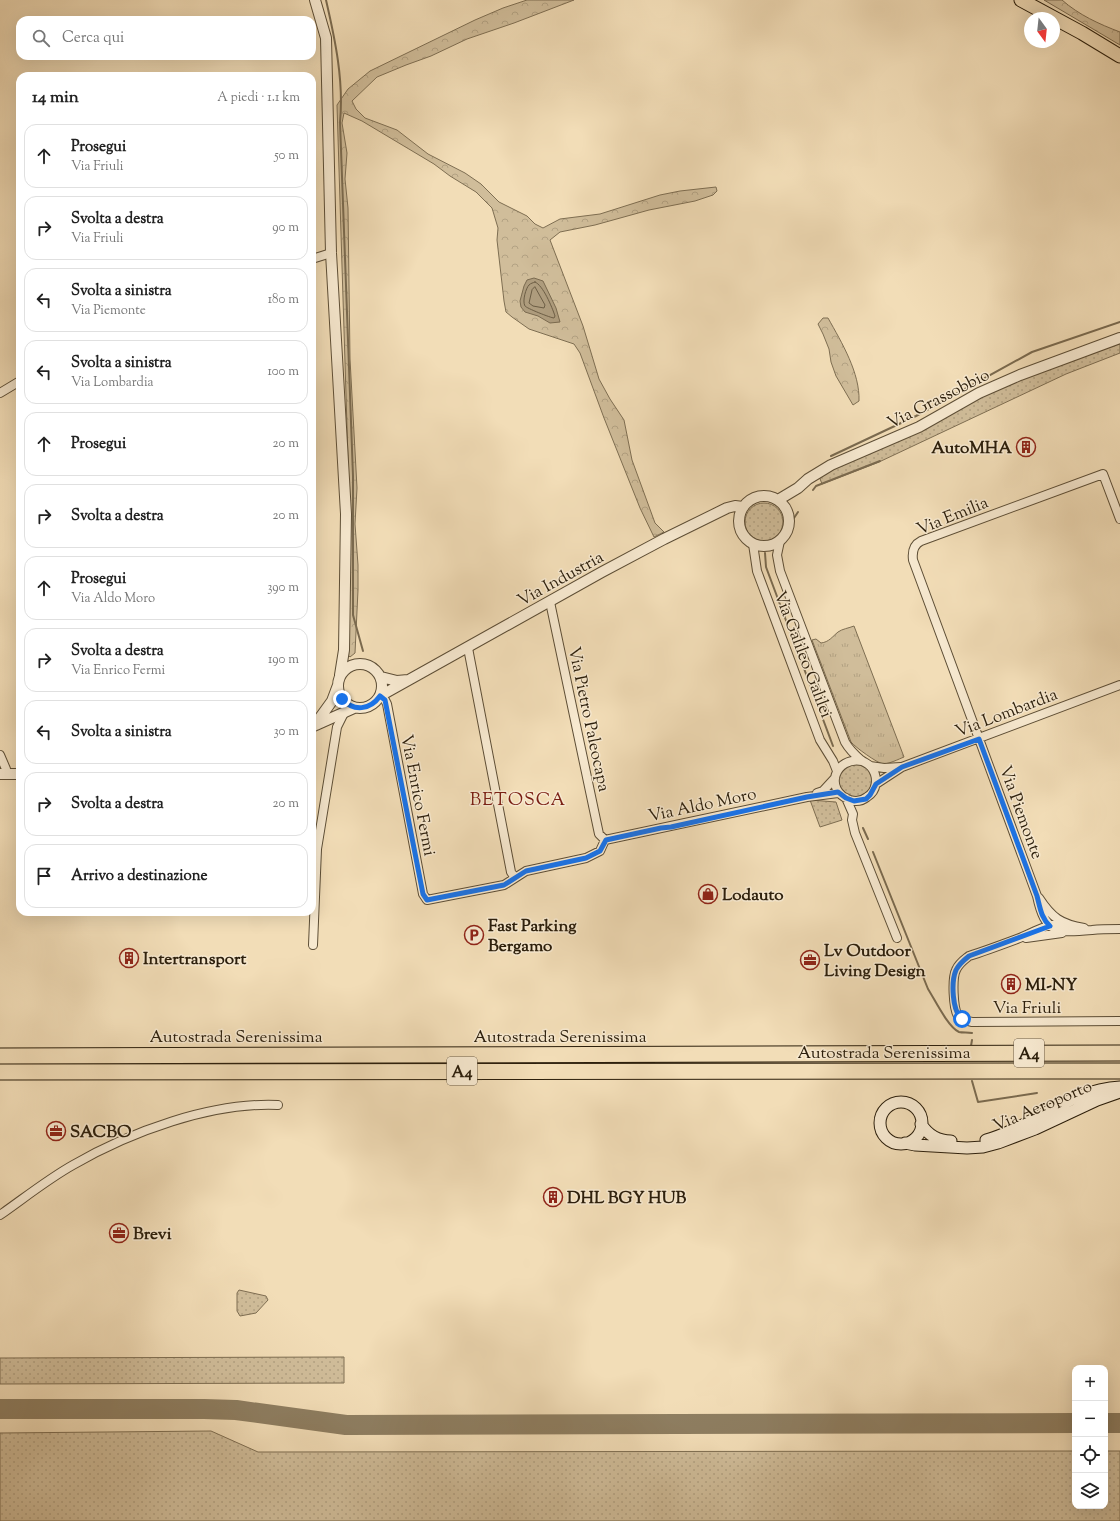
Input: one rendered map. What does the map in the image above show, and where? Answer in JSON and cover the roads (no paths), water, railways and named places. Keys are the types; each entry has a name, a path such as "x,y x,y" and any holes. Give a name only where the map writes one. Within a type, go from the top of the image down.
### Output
{"highway":[{"path":"1021,0 1082,33 1120,56"},
{"name":"Autostrada Serenissima","path":"0,1056 1120,1053"},
{"name":"Autostrada Serenissima","path":"0,1072 1120,1071"}],"main road":[{"name":"Via Aeroporto","path":"921,1124 929,1134 938,1140 954,1142 982,1141 1004,1133 1087,1093 1107,1088 1120,1087"},
{"name":"Via Aeroporto","path":"905,1143 967,1148 983,1147 1035,1129 1096,1100 1120,1092"},
{"path":"895,1103 903,1103 910,1105 918,1113 921,1124 918,1135 912,1140 898,1144 890,1141 882,1133 880,1122 886,1109 895,1103"}],"street":[{"path":"315,0 326,38 331,253 346,514 344,650 339,680 332,701 316,724"},
{"path":"316,258 331,253"},
{"name":"Via Grassobbio","path":"778,500 831,465 919,427 979,393 1020,375 1120,338"},
{"path":"0,392 16,384"},
{"name":"Via Emilia","path":"979,739 913,560 912,553 914,546 921,541 1103,474 1120,519"},
{"path":"798,488 790,505 788,530 780,541 777,555 780,571 845,742 850,749 874,771 876,784 870,795 853,814 852,820 855,833 896,938"},
{"path":"738,525 742,507 749,500 758,496 771,497 778,500 783,504 789,516"},
{"name":"Via Industria","path":"380,696 664,539 727,508 735,506 742,507"},
{"path":"727,508 735,516 743,537 753,544 767,547 780,541"},
{"name":"Via Galileo Galilei","path":"753,544 756,571 820,740 833,761 836,775"},
{"name":"Via Pietro Paleocapa","path":"550,602 599,834 606,840"},
{"path":"468,648 512,872 516,878 526,871 586,858 600,851 606,840"},
{"path":"316,725 354,708 369,706 380,696 383,687 381,677 375,669 371,666 351,660 344,650"},
{"path":"354,708 345,703 339,695 339,680 347,668 351,665 361,663"},
{"name":"Via Industria","path":"381,677 397,681 412,679"},
{"name":"Via Lombardia","path":"876,784 902,767 1120,685"},
{"name":"Via Enrico Fermi","path":"380,696 385,700 386,704 423,894 427,900 504,885 516,878"},
{"path":"316,887 318,849 340,714 332,701"},
{"path":"316,725 337,727"},
{"name":"Via Piemonte","path":"979,739 1037,896 1043,917 1050,926 1060,931 1070,932 1095,929 1120,929"},
{"path":"0,755 6,769 3,774 16,774"},
{"path":"862,761 850,760 840,767 836,775 835,783 838,792 846,798 854,801 866,799"},
{"name":"Via Lombardia","path":"870,766 884,768 902,767"},
{"name":"Via Aldo Moro","path":"807,797 823,791 836,775"},
{"name":"Via Aldo Moro","path":"606,840 807,797 838,792"},
{"path":"846,798 853,814"},
{"name":"Via Piemonte","path":"1037,896 1051,914 1064,923 1095,929"},
{"path":"313,945 315,916"},
{"name":"Via Friuli","path":"1064,923 1029,933 969,956 960,964 955,974 954,1006 956,1011 962,1019 972,1022 1120,1021"},
{"name":"Via Friuli","path":"1019,938 1070,932"},
{"path":"0,1215 71,1166 126,1139 195,1115 243,1107 278,1105"}],"water":[{"path":"534,278 543,281 556,308 560,322 550,323 538,316 525,312 521,307 520,301 524,286 527,280"}],"waterway":[{"path":"326,0 338,60 341,91 340,122 353,476 353,615 363,651"},
{"path":"831,456 916,416 1032,352 1120,322"},
{"path":"813,490 816,486 880,461"},
{"path":"794,518 798,512"},
{"path":"765,553 766,567 833,746"},
{"path":"863,828 868,839"},
{"path":"873,852 928,989 950,1025 959,1032 972,1033"},
{"path":"971,1046 972,1040"},
{"path":"972,1081 978,1102 1037,1093"}],"place":[{"name":"AutoMHA","path":"1026,447"},
{"name":"Lodauto","path":"708,894"},
{"name":"Fast Parking Bergamo","path":"474,935"},
{"name":"Intertransport","path":"129,958"},
{"name":"Lv Outdoor Living Design","path":"810,960"},
{"name":"MI-NY","path":"1011,984"},
{"name":"SACBO","path":"56,1131"},
{"name":"DHL BGY HUB","path":"553,1197"},
{"name":"Brevi","path":"119,1233"}],"district":[{"name":"BETOSCA","path":"518,799"}]}
